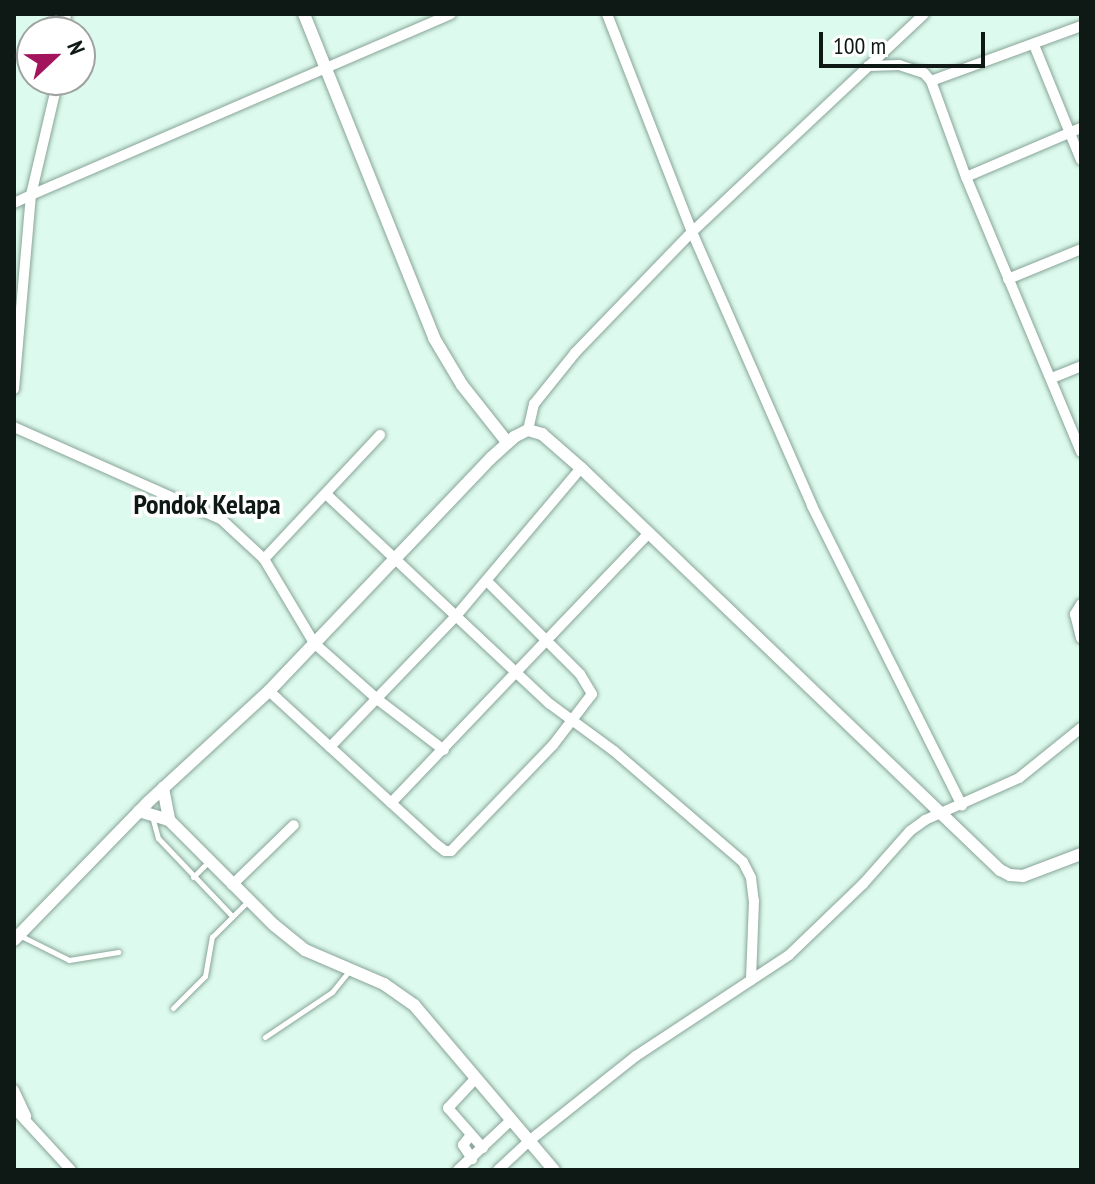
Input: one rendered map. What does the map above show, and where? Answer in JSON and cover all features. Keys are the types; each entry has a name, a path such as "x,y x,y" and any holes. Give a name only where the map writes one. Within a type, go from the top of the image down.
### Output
{"street":[{"path":"304,14 434,338 462,385 507,442"},
{"path":"14,203 451,14"},
{"path":"607,14 692,232 812,506 962,806"},
{"path":"528,430 534,404 548,385 692,232 924,14"},
{"path":"931,81 1081,26"},
{"path":"1034,45 1081,160"},
{"path":"868,66 899,65 920,71 931,81 966,177 1081,452"},
{"path":"14,389 31,195 54,96"},
{"path":"966,177 1081,128"},
{"path":"1008,279 1081,249"},
{"path":"1052,378 1081,366"},
{"path":"14,427 205,510 237,533 264,559 314,643 377,699 444,750"},
{"path":"16,937 146,813 163,788 269,691 507,442 528,430 542,434 581,468 988,860 1010,875 1032,874 1081,854"},
{"path":"264,559 380,435"},
{"path":"330,747 456,616 581,468"},
{"path":"326,494 516,673 572,721 667,794 743,862 751,878 754,901 751,980"},
{"path":"391,803 648,534"},
{"path":"269,691 442,850 449,852 572,721 589,700 592,690 487,581"},
{"path":"1081,604 1075,614 1081,638"},
{"path":"498,1170 529,1141 636,1056 751,980 812,934 910,831 1032,770 1081,728"},
{"path":"163,788 169,820"},
{"path":"146,813 169,820 232,885 305,950 384,984 414,1005 554,1170"},
{"path":"232,885 294,825"},
{"path":"476,1078 448,1108 483,1148"},
{"path":"14,1090 28,1122"},
{"path":"14,1108 71,1170"},
{"path":"458,1170 510,1121"},
{"path":"471,1135 463,1145 472,1159"}],"lane":[{"path":"146,813 154,833 232,916"},
{"path":"193,877 209,861"},
{"path":"173,1008 205,976 209,943 248,900"},
{"path":"16,937 69,960 118,952"},
{"path":"265,1037 332,992 348,971"}],"district":[{"name":"Pondok Kelapa","path":"207,504"}]}
